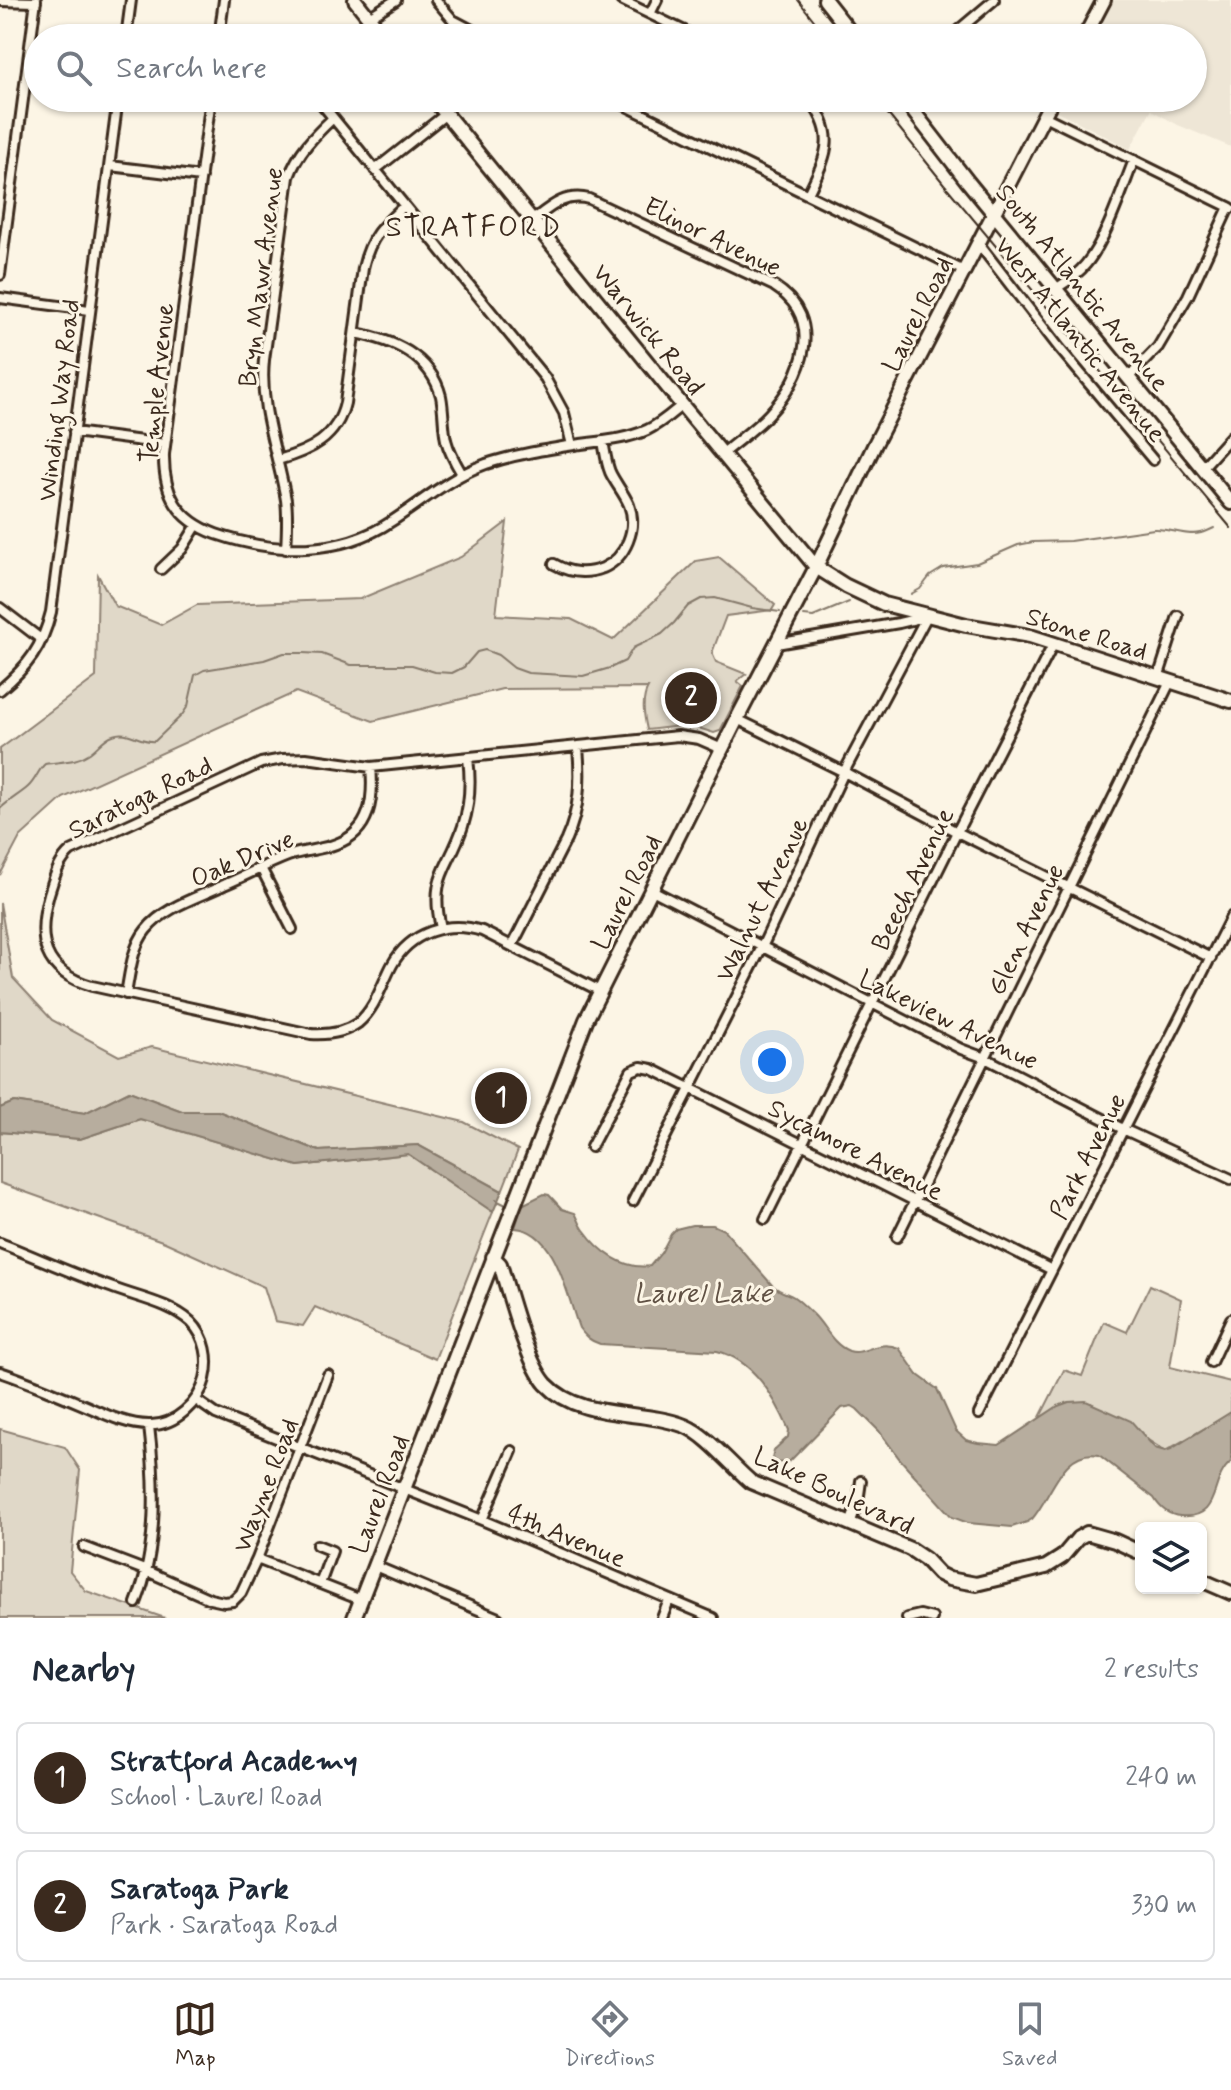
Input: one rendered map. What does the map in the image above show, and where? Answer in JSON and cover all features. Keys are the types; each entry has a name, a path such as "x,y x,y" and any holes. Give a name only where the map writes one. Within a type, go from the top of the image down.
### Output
{"street":[{"path":"128,24 131,0"},
{"path":"221,24 224,0"},
{"path":"355,0 374,24"},
{"path":"369,17 396,0"},
{"path":"436,0 453,20 461,24"},
{"path":"621,0 670,24"},
{"path":"650,14 657,0"},
{"path":"966,24 994,0"},
{"path":"1091,24 1104,0"},
{"path":"0,1 36,1 33,24"},
{"path":"827,1 844,24"},
{"path":"0,275 24,92"},
{"name":"Winding Way Road","path":"0,690 23,671 42,640 51,612 116,112"},
{"name":"Temple Avenue","path":"209,112 164,471 169,492 180,511 197,525 239,542 286,549 334,545 390,523 462,474 513,457 645,431 682,405"},
{"path":"328,112 550,385 564,413 572,445"},
{"path":"639,112 964,271"},
{"path":"808,194 825,156 827,141 826,129 818,112"},
{"name":"South Atlantic Avenue","path":"914,112 1231,503"},
{"name":"Laurel Road","path":"354,1618 582,1030 875,444 1046,112"},
{"path":"375,170 446,114"},
{"name":"Warwick Road","path":"446,114 816,567 836,580"},
{"path":"1044,116 1230,208 1188,296 1158,347 1129,377"},
{"name":"Bryn Mawr Avenue","path":"286,549 287,510 266,412 263,373 287,187 299,154 333,118"},
{"path":"1057,288 1088,262 1107,226 1134,160"},
{"path":"110,166 201,177"},
{"name":"Elinor Avenue","path":"533,220 564,199 576,196 589,199 774,286 792,302 802,319 804,330 805,345 801,360 785,392 771,411 722,454"},
{"path":"278,460 317,446 336,426 345,403 367,250 378,230 404,206"},
{"name":"West Atlantic Avenue","path":"978,243 1060,349 1153,460"},
{"path":"0,298 89,310"},
{"path":"355,333 401,347 425,367 439,390 447,443 462,474"},
{"path":"74,432 165,444"},
{"path":"1202,468 1231,436"},
{"path":"554,564 567,571 583,573 620,562 629,538 632,516 628,502 610,471 603,441"},
{"path":"161,569 178,554 197,525"},
{"name":"Stone Road","path":"836,580 884,604 966,625 1030,636 1231,701"},
{"path":"0,608 42,640"},
{"name":"Stone Road","path":"775,644 927,616"},
{"name":"Walnut Avenue","path":"633,1201 762,947 844,772 927,616"},
{"name":"Glen Avenue","path":"897,1237 1164,680 1178,616"},
{"name":"Beech Avenue","path":"765,1219 1054,643"},
{"path":"737,719 1211,958"},
{"name":"Saratoga Road","path":"441,928 421,937 394,961 367,1013 354,1025 323,1034 303,1033 86,985 57,966 46,950 43,932 46,907 57,869 67,854 261,763 306,758 371,767 678,736 699,739 722,749"},
{"path":"512,946 575,816 580,780 578,747"},
{"path":"468,758 470,790 465,821 440,875 437,889 441,928 457,926 476,929 600,991"},
{"name":"Oak Drive","path":"126,994 138,943 154,922 171,910 261,868 296,854 334,845 355,832 371,805 371,767"},
{"path":"261,868 292,929"},
{"name":"Lakeview Avenue","path":"652,890 961,1049 1231,1179"},
{"name":"Park Avenue","path":"979,1414 1231,917"},
{"name":"Sycamore Avenue","path":"591,1147 631,1071 641,1067 652,1069 1052,1270"},
{"path":"0,1243 111,1288 168,1307 191,1323 201,1335 208,1365 205,1382 189,1409 175,1418 149,1426 120,1420 0,1372"},
{"name":"Lake Boulevard","path":"493,1257 500,1264 538,1371 547,1384 563,1397 610,1412 687,1427 702,1436 751,1482 910,1549 949,1579 976,1584 1032,1572 1062,1557 1078,1538 1087,1533 1135,1550"},
{"path":"1211,1362 1231,1319"},
{"name":"Wayne Road","path":"147,1571 210,1599 229,1602 241,1593 328,1375"},
{"name":"4th Avenue","path":"196,1400 216,1414 482,1520 713,1618"},
{"path":"136,1603 147,1571 153,1537 149,1426"},
{"path":"482,1520 512,1451"},
{"path":"850,1524 861,1481"},
{"path":"317,1545 332,1551 320,1584"},
{"path":"84,1547 147,1571"},
{"path":"257,1559 361,1600"},
{"path":"375,1566 498,1618"},
{"path":"1207,1583 1231,1593"},
{"path":"662,1618 669,1600"},
{"path":"909,1617 920,1615 932,1618"}],"shaded area":[{"path":"1113,0 1231,0 1231,147 1155,112 1207,112 1207,24 1100,24"},
{"path":"1059,112 1150,112 1130,149"},
{"path":"507,522 496,615 571,619 613,640 696,561 719,557 775,605 772,610 726,616 712,653 716,662 746,674 737,681 743,686 720,731 714,733 689,725 647,730 644,703 648,688 502,689 373,721 296,692 63,798 20,837 0,875 0,749 96,677 98,575 115,606 161,625 197,605 360,599 461,557"},
{"path":"0,903 13,978 52,1020 119,1056 152,1047 464,1122 518,1150 502,1191 418,1145 319,1151 218,1111 182,1111 129,1091 85,1113 14,1102 0,1108"},
{"path":"140,1119 298,1166 408,1154 493,1212 435,1359 315,1307 303,1326 275,1321 264,1287 165,1242 0,1183 0,1132 80,1139"},
{"path":"1150,1285 1181,1299 1170,1367 1231,1382 1231,1413 1165,1451 1091,1403 1039,1419 1064,1370 1082,1376 1104,1322 1127,1332"},
{"path":"0,1429 65,1447 80,1470 70,1571 86,1591 165,1618 0,1618"}],"water":[{"path":"129,1091 182,1111 218,1111 319,1151 418,1145 502,1191 493,1212 408,1154 298,1166 140,1119 80,1139 0,1132 0,1108 14,1102 85,1113"},
{"name":"Laurel Lake","path":"544,1194 549,1195 562,1209 575,1213 584,1230 604,1252 630,1265 650,1266 676,1229 713,1225 724,1230 772,1285 802,1303 843,1348 855,1352 884,1345 899,1348 918,1375 937,1389 956,1431 966,1440 999,1445 1058,1406 1086,1401 1131,1421 1155,1448 1165,1451 1231,1412 1231,1462 1203,1512 1180,1516 1165,1510 1099,1455 1086,1455 1067,1466 1032,1519 1012,1527 968,1523 952,1517 879,1431 852,1406 842,1408 789,1462 776,1463 772,1459 774,1450 788,1437 789,1430 770,1393 742,1363 717,1351 600,1344 583,1333 550,1252 541,1240 515,1228 522,1205"}],"waterway":[{"path":"911,594 943,568 977,563 1018,545 1154,529 1195,534 1214,528"},
{"path":"0,809 28,787 45,764 83,757 113,735 155,741 182,715 188,706 195,675 204,670 264,660 284,653 303,653 322,654 351,665 412,665 452,673 464,667 477,652 485,650 528,673 583,676 625,661 633,648 662,634 688,606 701,599 715,598 780,612"},
{"path":"804,616 813,617 849,602"},
{"path":"370,1148 395,1147"},
{"path":"496,1200 508,1206"}],"railway":[{"path":"798,0 817,24"},
{"path":"886,112 1231,528"}],"place":[{"name":"Saratoga Park","path":"691,698"},
{"name":"Stratford Academy","path":"501,1098"}],"district":[{"name":"STRATFORD","path":"474,226"}]}
